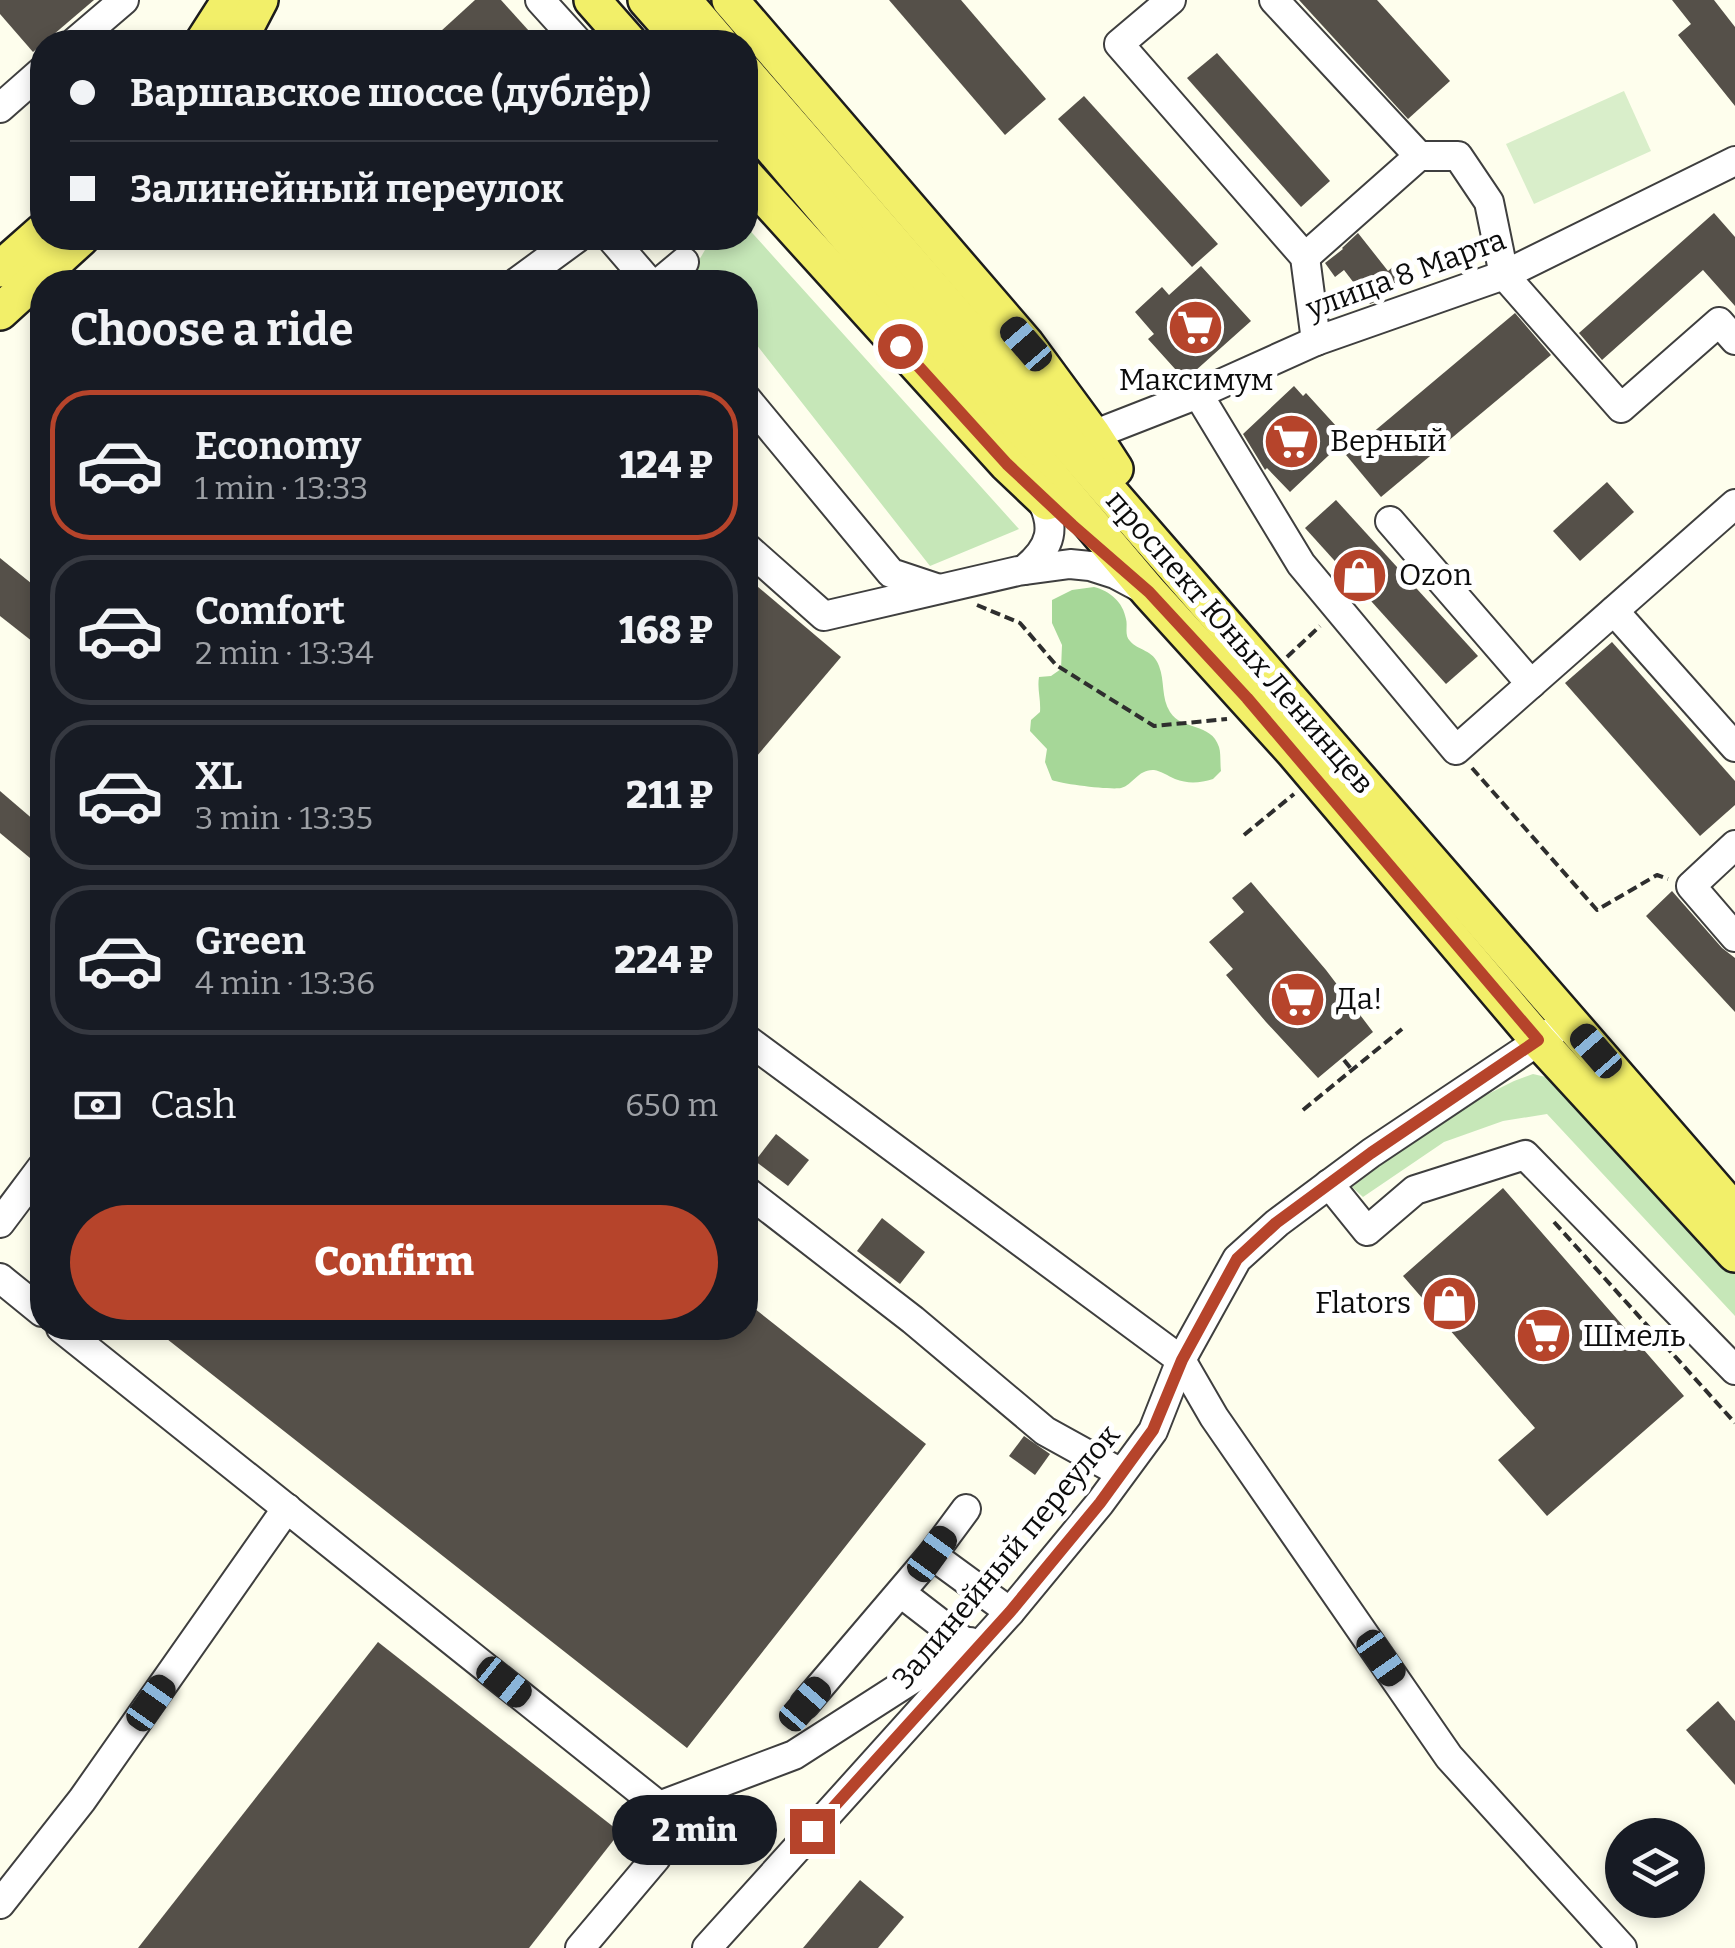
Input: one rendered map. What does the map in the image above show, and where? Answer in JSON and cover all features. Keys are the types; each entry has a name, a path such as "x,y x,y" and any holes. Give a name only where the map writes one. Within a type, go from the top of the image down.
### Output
{"main road":[{"path":"211,30 230,0"},
{"path":"244,30 260,0"},
{"path":"592,0 618,30"},
{"path":"730,0 756,30"},
{"path":"668,15 697,30"},
{"path":"758,33 1026,344 1093,435 1180,571"},
{"name":"проспект Юных Ленинцев","path":"758,87 1732,1203"},
{"name":"проспект Юных Ленинцев","path":"758,131 1149,592 1247,698 1538,1040 1735,1254"},
{"path":"758,189 1007,464 1149,592"},
{"path":"0,269 30,243"},
{"path":"50,270 70,250"},
{"path":"0,312 30,289"}],"street":[{"path":"89,30 124,0"},
{"path":"540,0 567,30"},
{"path":"1171,0 1119,44 1305,257 1316,341"},
{"path":"1274,0 1418,156"},
{"path":"0,108 30,82"},
{"path":"1305,257 1418,156 1458,156 1490,202 1504,276 1621,408 1719,322 1735,340"},
{"name":"улица 8 Марта","path":"1093,435 1198,394 1316,341 1504,276 1735,161"},
{"path":"533,270 560,250"},
{"path":"621,250 639,270"},
{"path":"674,270 684,262"},
{"path":"1198,394 1301,564 1456,750 1735,504"},
{"path":"758,413 891,572 941,589"},
{"path":"1024,570 1040,556 1048,542 1051,524 1039,494"},
{"path":"1390,522 1531,684"},
{"path":"758,558 824,616 1024,570 1070,564 1115,574 1149,592"},
{"path":"1614,610 1735,747"},
{"path":"1735,845 1691,886 1735,936"},
{"name":"Залинейный переулок","path":"707,1948 1003,1619 1122,1474 1153,1430 1182,1360 1237,1259 1276,1223 1371,1153 1570,1021"},
{"path":"758,1048 1182,1360 1214,1417 1449,1757 1622,1948"},
{"path":"1329,1184 1367,1231 1415,1190 1526,1155 1735,1370"},
{"path":"0,1222 30,1183"},
{"path":"758,1200 913,1320 1045,1431 1122,1474"},
{"path":"0,1278 30,1302"},
{"path":"76,1340 659,1806"},
{"path":"0,1904 82,1800 287,1508"},
{"path":"805,1704 966,1508"},
{"path":"659,1806 794,1755 1003,1619 932,1554"},
{"path":"900,1592 966,1644"},
{"path":"580,1948 656,1858 659,1806"}],"path":[{"path":"941,589 1020,623 1056,665 1154,726 1232,719"},
{"path":"1287,657 1339,609"},
{"path":"1456,750 1597,910 1657,875 1691,886"},
{"path":"1244,835 1297,792"},
{"path":"1302,1110 1402,1028"},
{"path":"1344,1060 1352,1070"},
{"path":"1553,1220 1735,1423"}],"green space":[{"path":"1624,91 1651,151 1534,204 1506,144"},
{"path":"758,239 1019,529 930,566 758,347 758,270 695,267 705,250 758,250"},
{"path":"1094,587 1119,602 1128,639 1156,660 1170,712 1215,739 1220,749 1221,771 1213,779 1185,782 1154,770 1144,772 1121,788 1052,780 1045,762 1047,749 1030,731 1031,720 1040,712 1039,677 1051,676 1061,669 1062,645 1052,623 1052,600 1072,590"},
{"path":"1533,1074 1567,1082 1735,1274 1735,1316 1547,1114 1503,1121 1444,1142 1363,1197 1352,1187 1446,1115"}],"building":[{"path":"0,0 94,0 59,30 30,30 30,49 0,14"},
{"path":"475,0 501,0 528,30 442,30"},
{"path":"889,0 961,0 1046,99 1005,135"},
{"path":"1299,0 1377,0 1450,81 1408,119"},
{"path":"1672,0 1714,0 1735,27 1735,106 1678,35 1691,24"},
{"path":"1217,53 1330,181 1301,207 1187,78"},
{"path":"1084,96 1218,244 1192,267 1058,119"},
{"path":"1714,213 1735,237 1735,306 1703,270 1602,360 1579,333"},
{"path":"1358,233 1388,271 1394,266 1405,282 1370,304 1344,270 1335,277 1325,263"},
{"name":"Максимум","path":"1201,266 1251,321 1185,380 1148,339 1154,334 1135,312 1162,287 1169,295"},
{"path":"1515,313 1551,355 1381,497 1346,455"},
{"name":"Верный","path":"1294,386 1303,396 1306,393 1347,438 1290,492 1265,470 1243,434"},
{"path":"1607,482 1634,512 1580,561 1553,531"},
{"path":"1336,500 1478,656 1446,684 1305,528"},
{"path":"0,558 30,582 30,640 0,616"},
{"path":"758,587 841,657 758,755"},
{"path":"1612,642 1735,781 1735,805 1700,836 1565,683"},
{"path":"0,791 30,817 30,858 0,833"},
{"name":"Да!","path":"1251,882 1373,1032 1318,1078 1226,975 1233,969 1209,942 1244,912 1232,898"},
{"path":"1672,891 1735,958 1735,1012 1646,916"},
{"path":"776,1134 809,1160 788,1186 758,1163 758,1157"},
{"name":"Шмель","path":"1503,1188 1684,1396 1547,1516 1498,1460 1535,1428 1403,1276"},
{"path":"882,1218 925,1252 900,1284 857,1251"},
{"path":"758,1311 926,1444 687,1748 168,1340 758,1340"},
{"path":"1024,1436 1050,1454 1035,1475 1009,1456"},
{"path":"378,1642 620,1832 529,1948 138,1948"},
{"path":"1718,1701 1735,1721 1735,1785 1686,1730"},
{"path":"860,1880 904,1917 878,1948 803,1948"}],"place":[{"name":"Максимум","path":"1196,327"},
{"name":"Верный","path":"1291,441"},
{"name":"Ozon","path":"1360,575"},
{"name":"Да!","path":"1297,999"},
{"name":"Flators","path":"1450,1303"},
{"name":"Шмель","path":"1544,1336"}],"route":[{"path":"812,1831 1010,1612 1100,1503 1153,1430 1182,1360 1237,1259 1276,1223 1371,1153 1538,1040 1247,698 1149,592 1007,464 900,346"}]}
